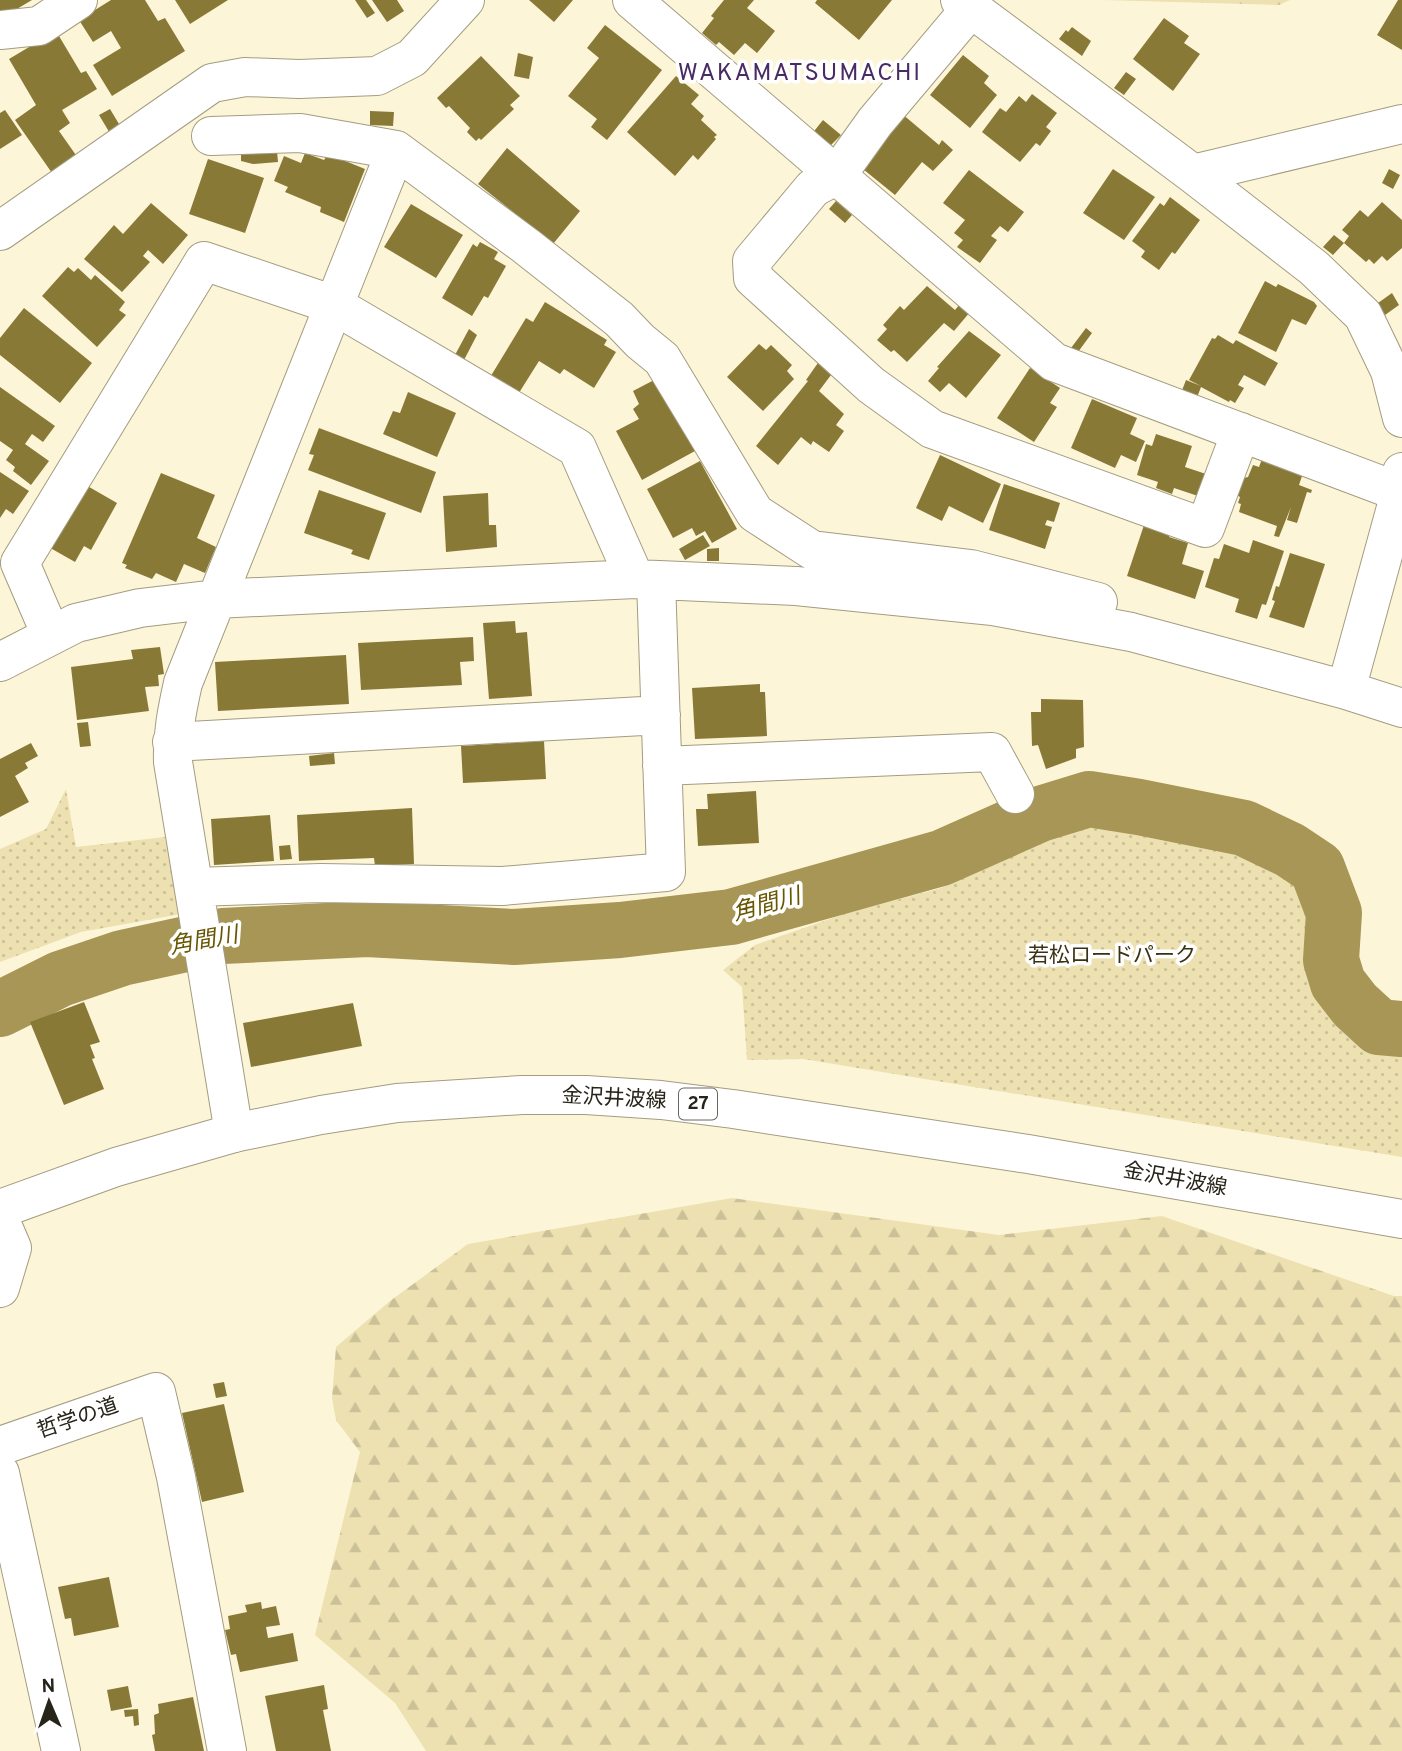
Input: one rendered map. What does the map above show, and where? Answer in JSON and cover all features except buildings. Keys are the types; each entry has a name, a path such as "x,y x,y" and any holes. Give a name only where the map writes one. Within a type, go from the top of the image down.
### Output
{"street":[{"path":"0,30 39,26 78,0"},
{"path":"0,231 212,83 245,77 299,79 377,76 412,58 465,0"},
{"path":"632,0 1054,362 1241,432 1401,486 1349,678"},
{"path":"1241,432 1205,528 932,429 871,385 753,278 752,261 813,188 837,175 966,4 1314,268 1363,314 1390,371 1402,418"},
{"path":"1193,174 1402,124"},
{"path":"211,136 300,133 396,150 619,319 662,359 755,513 811,550 971,569 1349,678 1402,708"},
{"path":"234,1133 173,762 172,742 183,683 396,150"},
{"path":"51,635 20,563 204,261 334,305 577,448 646,580 661,715 666,872 502,886 321,883 196,901"},
{"path":"0,662 76,622 140,608 216,600 646,580 796,586 993,606 1349,678"},
{"path":"172,742 661,715"},
{"path":"663,766 992,752 1015,794"},
{"name":"金沢井波線","path":"0,1209 116,1167 234,1133 397,1103 522,1095 586,1095 661,1100 733,1109 1028,1154 1402,1219"},
{"path":"0,1220 12,1248 0,1288"},
{"name":"哲学の道","path":"0,1446 156,1392 176,1477 227,1751"},
{"path":"0,1473 61,1751"}],"green space":[{"path":"1103,0 1290,0 1279,5"},
{"path":"66,789 76,847 165,837 181,914 81,932 0,962 0,849 46,829"},
{"name":"若松ロードパーク","path":"1089,799 1244,828 1317,868 1334,913 1331,960 1338,983 1355,1005 1379,1027 1402,1032 1402,1157 803,1059 747,1060 742,987 723,970 755,945 844,914 941,888 990,862 1040,814"},
{"path":"732,1198 999,1235 1162,1216 1394,1296 1402,1296 1402,1751 426,1751 395,1703 315,1635 360,1452 336,1420 332,1398 336,1347 390,1301 468,1244"}],"waterway":[{"name":"角間川","path":"0,1009 60,979 122,958 223,936 367,929 514,937 620,930 731,917 941,858 1040,814 1089,799 1244,828 1290,850 1317,868 1334,913 1331,960 1338,983 1355,1005 1379,1027 1402,1029"}],"district":[{"name":"WAKAMATSUMACHI","path":"800,74"}]}
